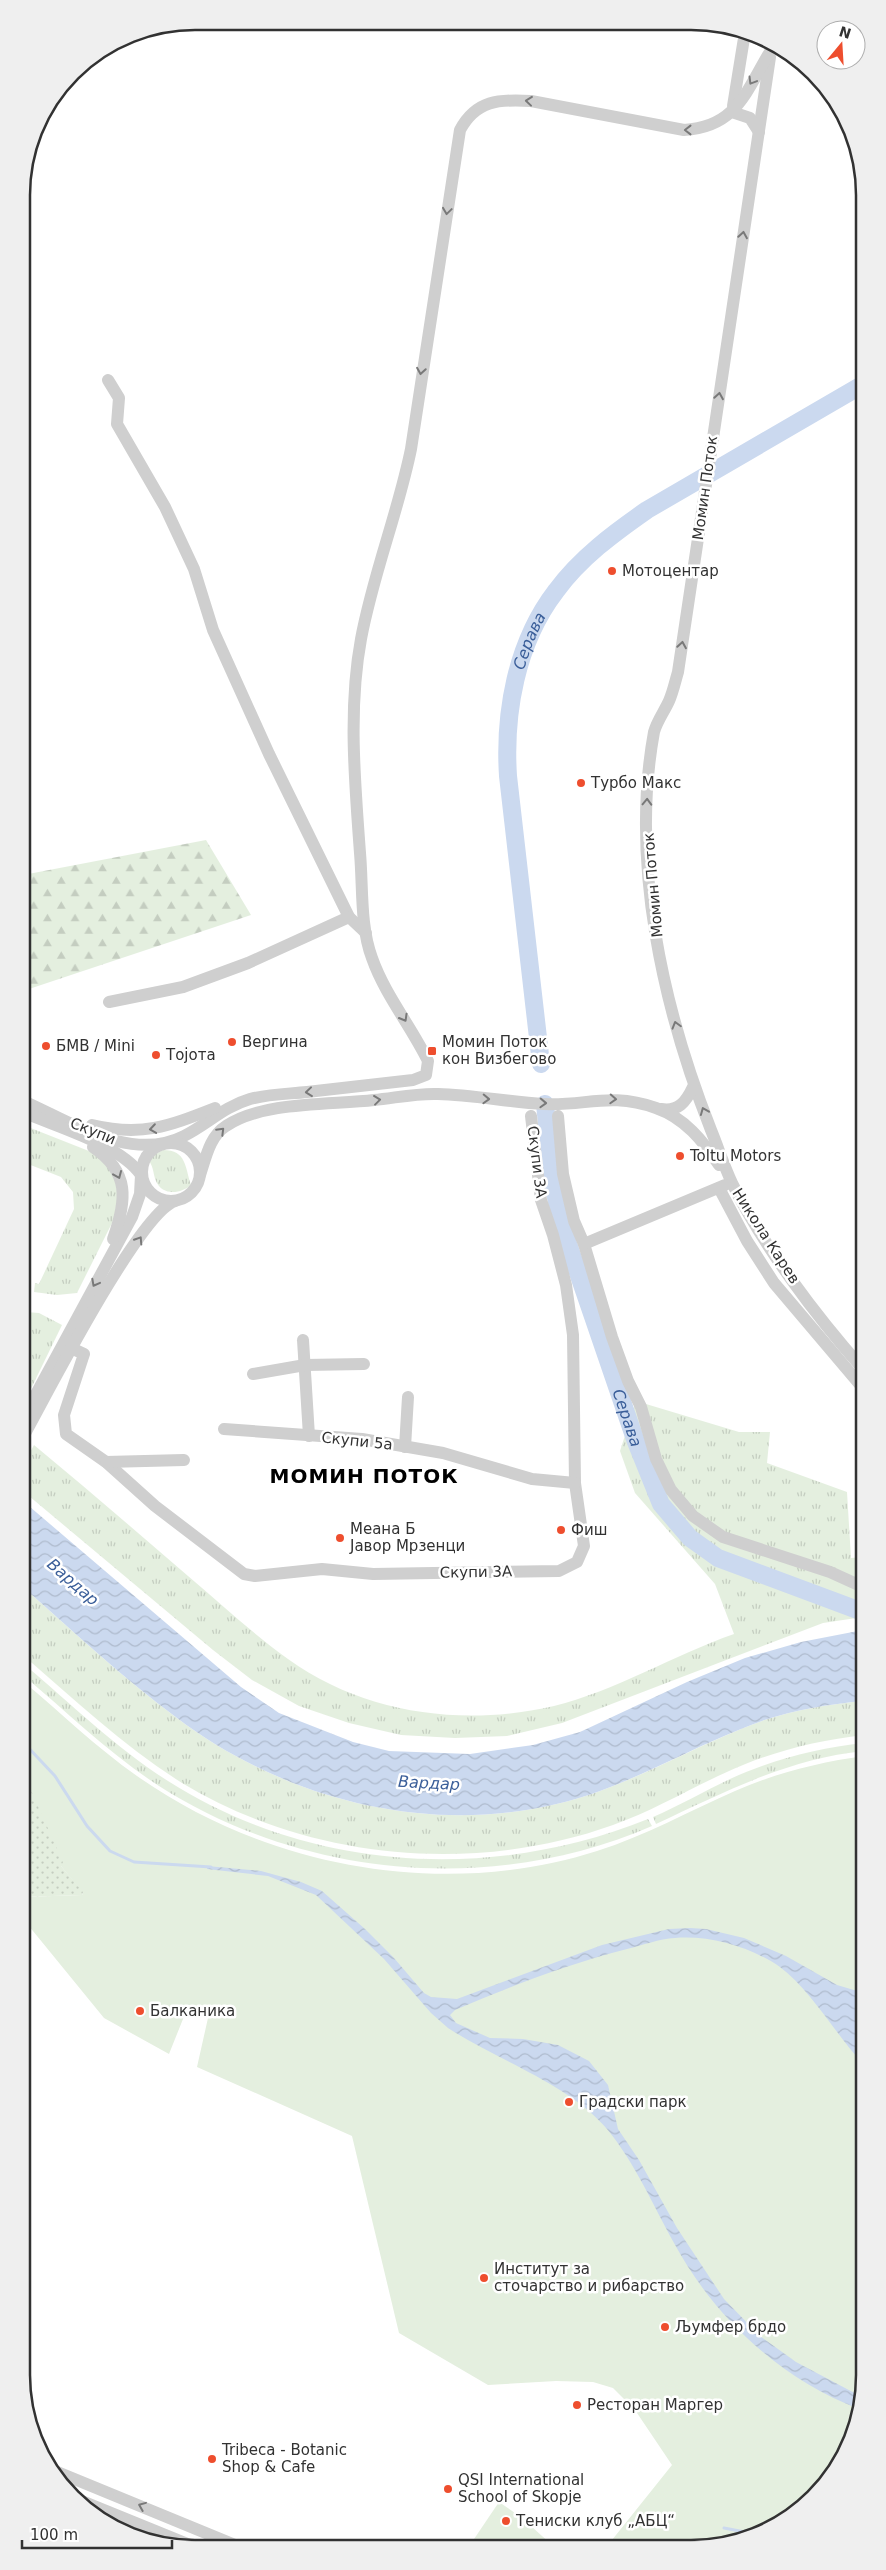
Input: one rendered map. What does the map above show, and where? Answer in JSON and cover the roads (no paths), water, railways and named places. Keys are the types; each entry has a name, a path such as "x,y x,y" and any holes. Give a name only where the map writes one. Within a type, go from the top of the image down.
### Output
{"street":[{"path":"732,112 744,39"},
{"path":"47,1112 107,1129 142,1130 176,1124 223,1104 413,1080 426,1075 428,1061 380,976 372,959 366,933 354,735 359,658 367,611 402,495 411,449 460,130 467,116 475,110 486,104 506,100 531,101 684,130 709,127 718,123 732,112 769,50"},
{"name":"Момин Поток","path":"686,1061 666,989 655,923 649,870 648,784 654,731 672,694 678,672 770,51"},
{"path":"732,112 750,118 758,132"},
{"path":"108,380 119,398 117,424 165,507 190,560 212,630 269,754 349,918 366,933"},
{"path":"109,1002 183,987 248,963 349,918"},
{"name":"Никола Карев","path":"686,1061 693,1087 731,1181 754,1222 812,1305 856,1360"},
{"path":"30,1413 94,1308 150,1222 163,1208 193,1193 198,1184 209,1147 217,1134 227,1125 250,1115 284,1109 415,1095 450,1095 522,1102 564,1103 609,1098 628,1100 658,1108 676,1109 687,1099 693,1087"},
{"path":"30,1412 135,1209 141,1165 145,1156 156,1146 185,1136 210,1118 249,1100"},
{"name":"Скупи","path":"30,1104 123,1143 166,1143"},
{"path":"584,1244 719,1188 731,1181 704,1144 688,1126 658,1108"},
{"name":"Скупи","path":"30,1115 123,1156 141,1175"},
{"name":"Скупи 3А","path":"71,1348 84,1354 76,1385 67,1403 63,1425 66,1434 106,1462 162,1511 244,1574 255,1576 322,1569 373,1574 559,1571 578,1562 584,1546 575,1483 576,1416 571,1308 554,1235 541,1200 531,1116"},
{"path":"558,1116 567,1196 612,1336 628,1381 641,1408 656,1459 666,1482 681,1504 693,1516 723,1537 830,1572 856,1584"},
{"path":"70,1132 109,1160 121,1179 122,1210 104,1266"},
{"path":"166,1143 178,1144 190,1152 197,1160 200,1175"},
{"path":"141,1175 146,1186 154,1195 166,1200 176,1201"},
{"path":"719,1188 747,1241 774,1283 856,1380"},
{"name":"Скупи 5а","path":"303,1340 309,1436"},
{"path":"253,1374 305,1365 364,1364"},
{"name":"Скупи 5а","path":"405,1447 408,1397"},
{"name":"Скупи 5а","path":"224,1429 362,1439 443,1453 532,1479 575,1483"},
{"path":"106,1462 184,1460"},
{"path":"64,2475 221,2540"},
{"path":"99,2509 166,2538"},
{"path":"182,2539 187,2525"}],"water":[{"name":"Вардар","path":"30,1507 241,1687 279,1713 353,1742 389,1751 470,1754 533,1745 580,1732 687,1682 745,1658 801,1642 856,1631 856,1702 817,1707 756,1723 600,1791 546,1806 491,1814 435,1814 380,1808 326,1794 273,1775 224,1749 177,1718 118,1671 30,1593"},
{"path":"207,1866 261,1871 301,1882 322,1891 365,1929 394,1958 424,1993 431,1997 457,1999 602,1945 669,1929 690,1928 706,1929 744,1938 786,1956 837,1985 856,1991 856,2055 813,2000 780,1967 743,1948 702,1938 663,1940 583,1961 497,1992 455,2010 450,2015 456,2023 490,2038 523,2039 558,2045 589,2061 608,2085 618,2129 639,2160 677,2228 724,2299 760,2336 796,2362 855,2393 853,2406 802,2381 776,2363 729,2320 690,2270 643,2184 617,2142 591,2113 553,2086 448,2028 431,2013 384,1959 316,1895 268,1876 207,1869"}],"waterway":[{"name":"Серава","path":"541,1064 508,776 507,752 511,703 522,656 531,633 542,611 565,579 598,547 622,528 647,510 856,388"},
{"name":"Серава","path":"545,1104 553,1184 563,1229 636,1442 661,1504 690,1538 718,1558 856,1609"},
{"path":"30,1749 55,1776 87,1826 110,1851 134,1862 211,1867"},
{"path":"724,2528 742,2532"}],"place":[{"name":"Мотоцентар","path":"612,571"},
{"name":"Турбо Макс","path":"581,783"},
{"name":"Вергина","path":"232,1042"},
{"name":"БМВ / Mini","path":"46,1046"},
{"name":"Момин Поток кон Визбегово","path":"432,1051"},
{"name":"Тојота","path":"156,1055"},
{"name":"Toltu Motors","path":"680,1156"},
{"name":"Фиш","path":"561,1530"},
{"name":"Меана Б Јавор Мрзенци","path":"340,1538"},
{"name":"Балканика","path":"140,2011"},
{"name":"Градски парк","path":"569,2102"},
{"name":"Институт за сточарство и рибарство","path":"484,2278"},
{"name":"Љумфер брдо","path":"665,2327"},
{"name":"Ресторан Маргер","path":"577,2405"},
{"name":"Tribeca - Botanic Shop & Cafe","path":"212,2459"},
{"name":"QSI International School of Skopje","path":"448,2489"},
{"name":"Тениски клуб „АБЦ“","path":"506,2521"}],"district":[{"name":"МОМИН ПОТОК","path":"364,1476"}]}
